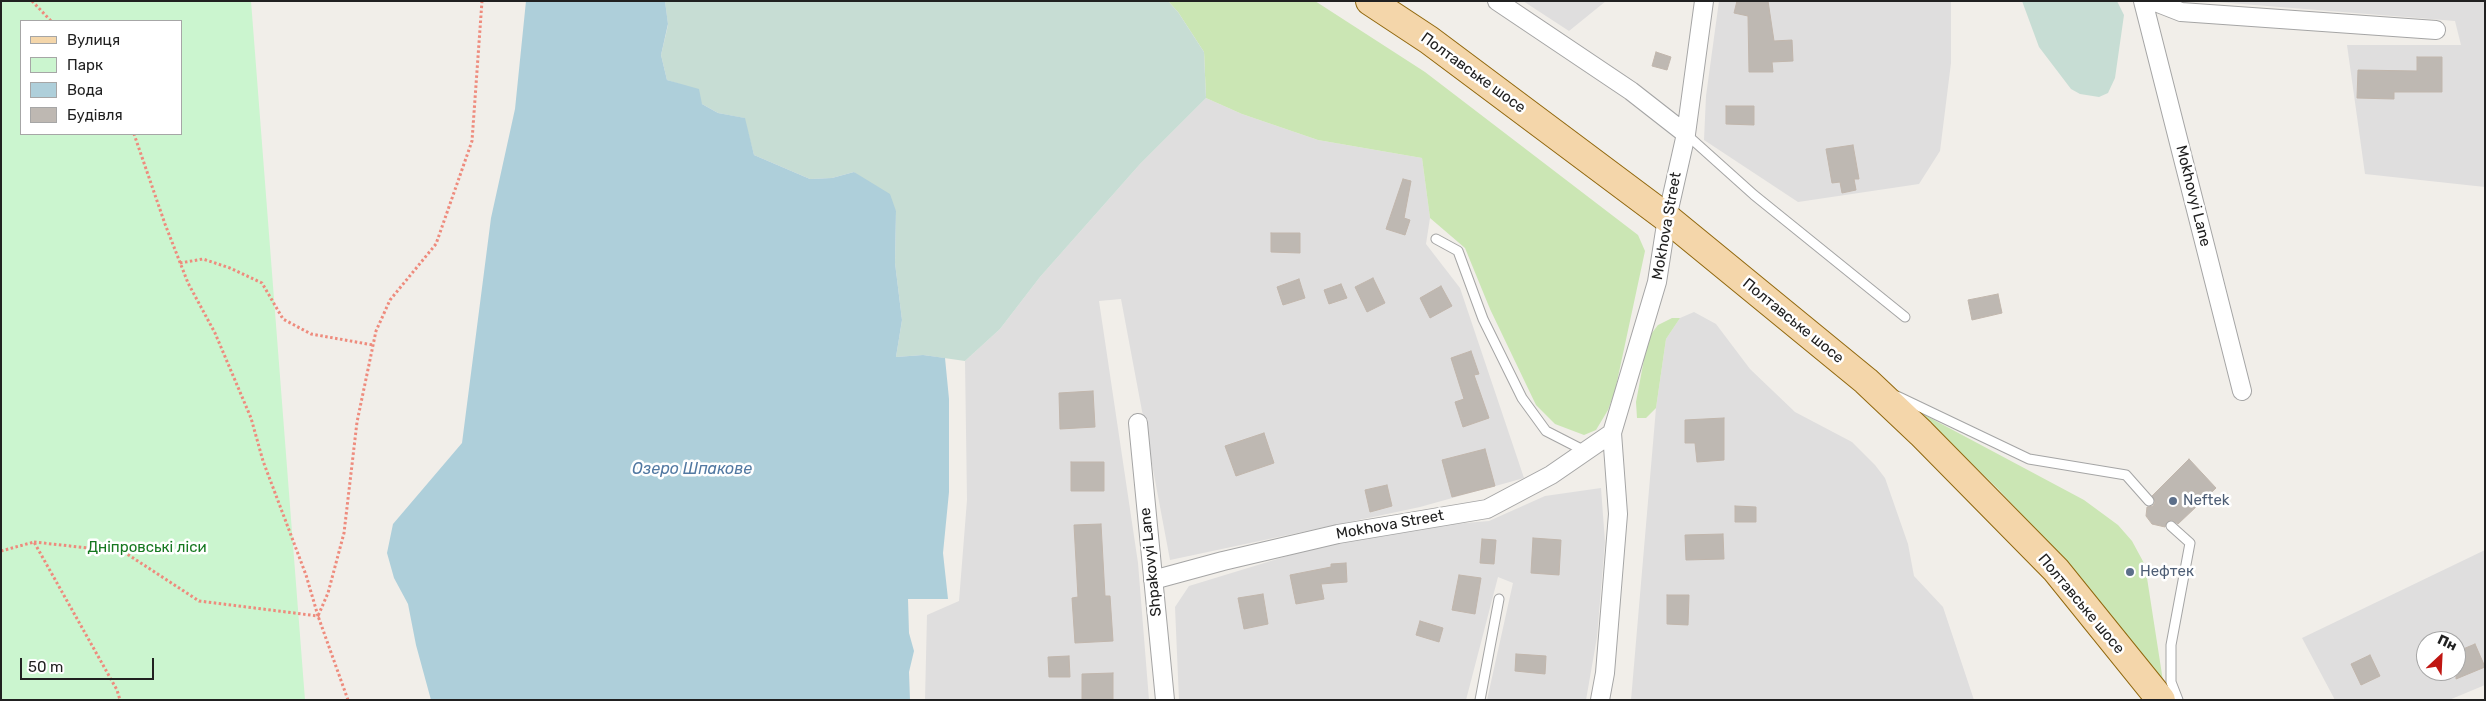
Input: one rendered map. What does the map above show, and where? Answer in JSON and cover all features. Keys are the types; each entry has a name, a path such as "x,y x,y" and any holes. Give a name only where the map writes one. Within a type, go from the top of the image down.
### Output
{"main road":[{"name":"Полтавське шосе","path":"1370,1 1430,40 1666,218 1866,381 1921,433 2056,570 2161,700"}],"street":[{"path":"1497,1 1631,91 1686,134"},
{"name":"Mokhova Street","path":"1600,700 1605,673 1618,514 1612,433 1657,282 1666,218 1686,134 1704,1"},
{"name":"Mokhovyi Lane","path":"2143,1 2242,391"},
{"path":"2153,1 2182,12 2436,30"},
{"name":"Shpakovyi Lane","path":"1138,424 1165,700"},
{"name":"Mokhova Street","path":"1153,580 1223,561 1338,534 1487,508 1550,475 1612,433"}],"lane":[{"path":"1686,134 1754,195 1906,317"},
{"path":"1436,239 1458,251 1483,319 1522,398 1546,431 1585,451"},
{"path":"1866,381 2030,459 2126,475 2149,501"},
{"path":"2171,526 2190,543 2171,645 2171,682 2178,700"},
{"path":"1480,700 1499,599"}],"path":[{"path":"32,1 50,20"},
{"path":"318,616 328,593 344,533 357,422 376,331 390,300 436,244 472,141 482,1"},
{"path":"134,135 180,263 234,373 251,418 263,461 306,575 318,616 348,700"},
{"path":"180,263 203,258 230,268 262,283 283,319 311,334 373,345"},
{"path":"1,551 34,542 124,552 199,601 318,616"},
{"path":"34,542 118,690 120,700"}],"shaded area":[{"path":"1523,1 1606,1 1569,31"},
{"path":"1719,1 1951,1 1951,63 1940,151 1919,184 1798,202 1704,140 1706,96"},
{"path":"2205,1 2485,1 2485,187 2365,174 2347,45 2461,45 2455,21"},
{"path":"1206,98 1242,114 1318,140 1422,158 1430,218 1426,244 1460,288 1524,478 1420,507 1170,560 1121,299 1099,301 1138,563 1149,700 925,700 927,615 959,601 967,500 965,361 1000,329 1040,277 1140,164"},
{"path":"1694,312 1716,324 1750,369 1795,412 1852,442 1885,478 1908,544 1914,576 1943,607 1974,700 1631,700 1656,408 1666,339 1680,318"},
{"path":"1601,488 1605,542 1597,637 1586,700 1487,700 1513,583 1498,577 1466,700 1179,700 1175,607 1189,586 1310,549 1430,526 1489,521 1545,496"},
{"path":"2485,550 2485,685 2449,700 2335,700 2302,638"}],"green space":[{"name":"Дніпровські ліси","path":"1,1 251,1 305,700 1,700"},
{"path":"665,1 1168,1 1178,12 1204,52 1206,98 1140,164 1040,277 1000,329 965,361 923,355 896,357 902,320 895,263 896,211 854,172 832,178 810,179 754,155 744,118 718,113 702,104 682,85 667,80 661,55 668,25"},
{"path":"1168,1 1315,1 1425,72 1638,235 1645,251 1615,391 1608,410 1596,430 1584,435 1555,424 1536,405 1490,309 1465,248 1430,218 1422,158 1318,140 1242,114 1206,98 1204,52 1178,12"},
{"path":"2022,1 2117,1 2124,15 2115,78 2108,93 2099,97 2080,94 2071,89 2039,47"},
{"path":"1672,318 1680,318 1666,339 1656,408 1646,418 1637,418 1636,402 1648,338 1658,325"},
{"path":"1906,405 2084,500 2118,525 2132,541 2145,565 2163,681 2075,572 1998,489 1942,435"}],"water":[{"name":"Озеро Шпакове","path":"526,1 665,1 668,24 661,55 667,80 699,89 702,104 718,113 745,118 754,155 810,179 832,178 854,172 890,194 896,211 895,263 902,320 896,357 923,355 945,358 949,399 949,492 943,553 948,599 908,599 909,633 914,651 909,672 910,700 431,700 416,645 408,604 394,578 387,553 393,524 462,443 491,218 515,109"}],"building":[{"path":"1737,1 1768,1 1774,41 1792,40 1793,61 1772,62 1773,72 1749,72 1748,16 1734,13"},
{"path":"1656,52 1671,57 1667,70 1652,66"},
{"path":"2417,57 2442,57 2442,92 2394,92 2394,99 2357,98 2358,70 2417,71"},
{"path":"1726,106 1754,106 1754,125 1726,124"},
{"path":"1853,145 1859,179 1854,179 1856,190 1842,193 1840,182 1832,183 1826,149"},
{"path":"1403,179 1411,181 1404,218 1410,220 1405,235 1386,229"},
{"path":"1271,233 1300,233 1300,253 1271,252"},
{"path":"1373,278 1385,303 1367,312 1355,287"},
{"path":"1299,279 1305,298 1283,305 1277,287"},
{"path":"1341,284 1347,298 1329,304 1324,290"},
{"path":"1441,286 1452,306 1430,318 1420,298"},
{"path":"1998,294 2002,313 1972,320 1968,300"},
{"path":"1471,351 1479,374 1474,375 1489,418 1463,427 1455,402 1464,399 1451,358"},
{"path":"1093,391 1095,427 1060,429 1059,393"},
{"path":"1724,418 1724,460 1697,462 1695,443 1685,443 1685,420"},
{"path":"1264,433 1274,463 1236,476 1225,446"},
{"path":"1485,449 1495,486 1452,497 1442,460"},
{"path":"2189,459 2216,488 2178,524 2172,520 2167,522 2165,527 2152,524 2146,516 2147,507 2153,506 2155,502 2152,496"},
{"path":"1071,462 1104,462 1104,491 1071,491"},
{"path":"1387,485 1392,506 1370,512 1365,490"},
{"path":"1735,506 1756,507 1756,522 1735,522"},
{"path":"1101,524 1105,596 1110,596 1113,641 1075,643 1072,598 1078,597 1074,525"},
{"path":"1723,534 1724,559 1686,560 1685,535"},
{"path":"1533,538 1561,540 1559,575 1531,573"},
{"path":"1482,539 1496,540 1494,564 1480,563"},
{"path":"1346,563 1347,582 1321,584 1324,599 1296,604 1290,575 1331,567 1331,564"},
{"path":"1459,575 1481,578 1475,614 1452,610"},
{"path":"1263,594 1268,624 1244,629 1238,598"},
{"path":"1667,595 1689,595 1688,625 1667,624"},
{"path":"1420,621 1443,628 1439,642 1416,635"},
{"path":"2475,644 2485,667 2466,675 2466,648"},
{"path":"1516,654 1546,656 1545,674 1515,671"},
{"path":"2370,655 2380,676 2361,685 2351,664"},
{"path":"1069,656 1070,677 1049,677 1048,657"},
{"path":"1113,673 1113,700 1082,700 1082,674"}],"place":[{"name":"Neftek","path":"2173,501"},
{"name":"Нефтек","path":"2130,572"}]}
